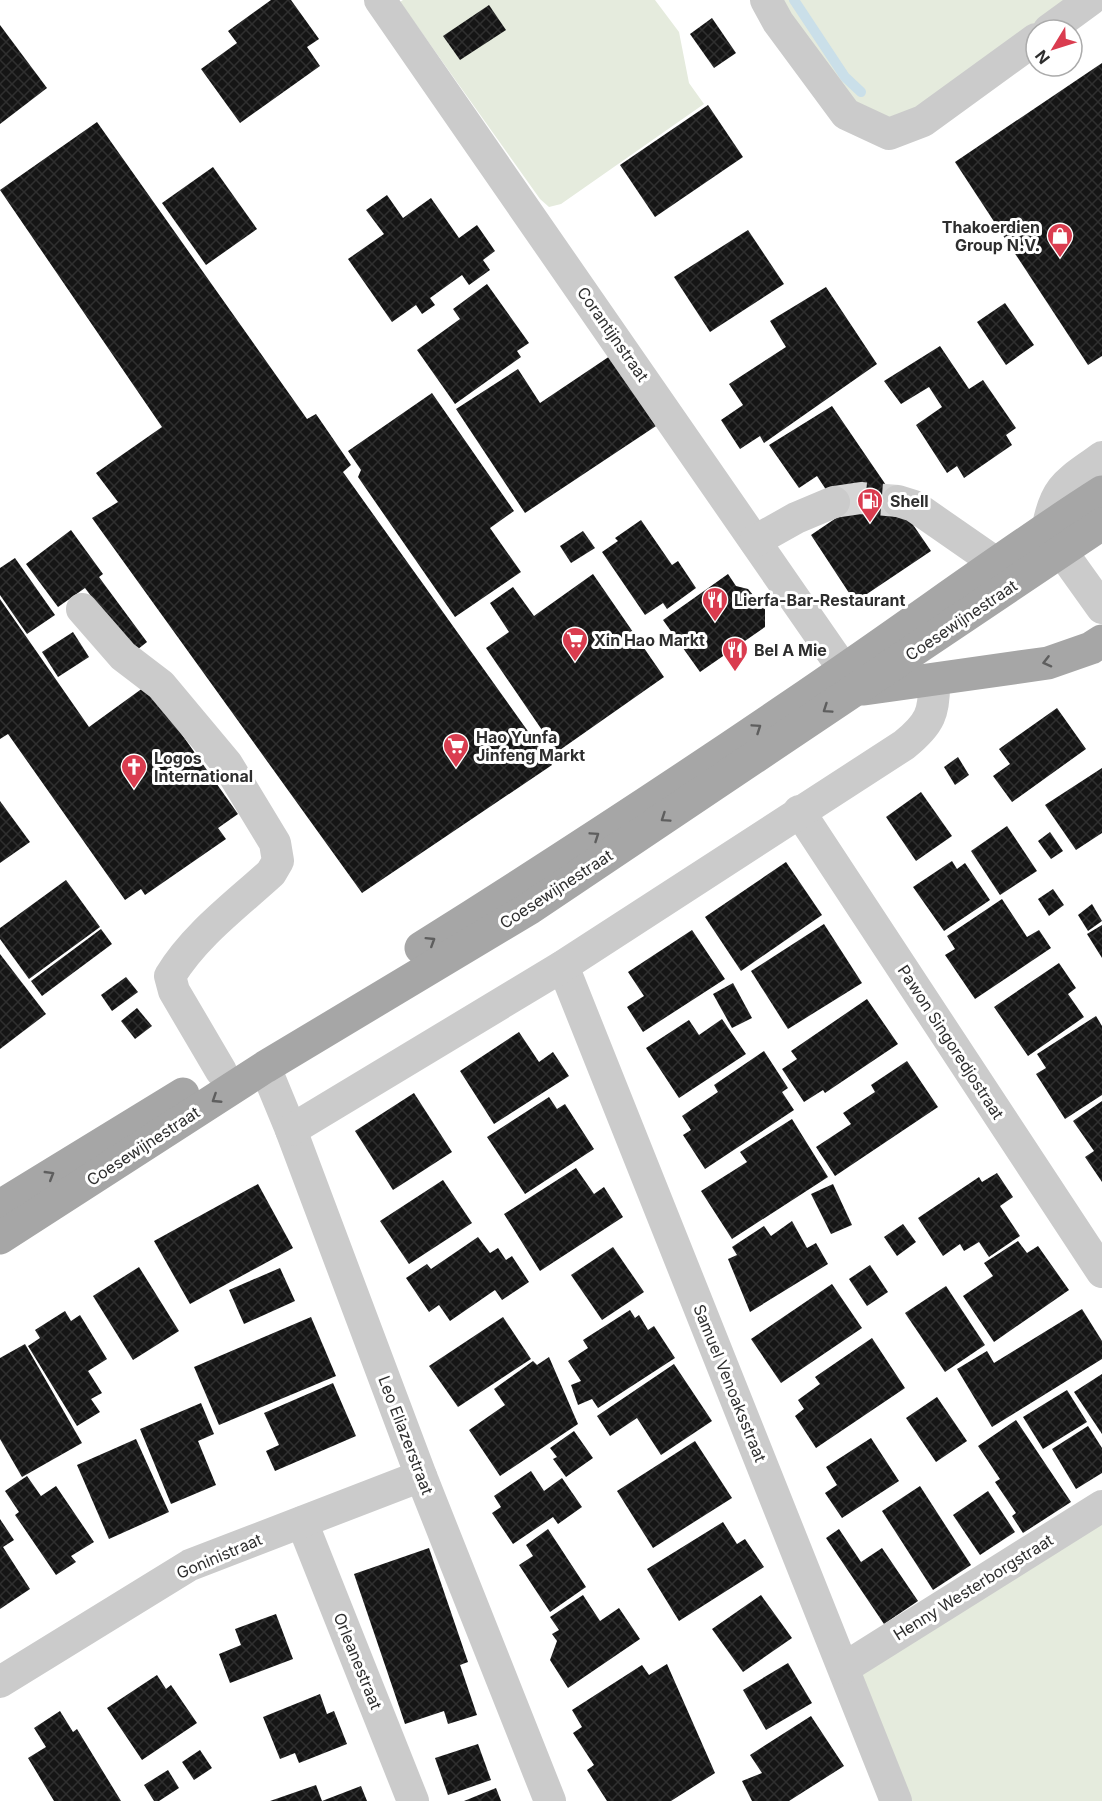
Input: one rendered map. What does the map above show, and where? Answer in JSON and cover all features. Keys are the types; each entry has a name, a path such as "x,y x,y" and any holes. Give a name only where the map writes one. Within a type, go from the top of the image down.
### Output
{"main road":[{"name":"Coesewijnestraat","path":"0,1238 265,1067 530,908 850,680 1055,539 1102,492"},
{"name":"Coesewijnestraat","path":"0,1206 271,1041 850,680 996,563 1055,539 1102,524"},
{"path":"850,680 934,679 1048,663 1090,648 1102,641"}],"street":[{"name":"Corantijnstraat","path":"380,0 850,680"},
{"path":"766,0 778,22 846,114 889,134 923,121 1024,48"},
{"path":"1065,18 1090,0"},
{"path":"1102,457 1068,483 1056,496 1055,539 1102,608"},
{"path":"898,501 914,506 996,563"},
{"path":"755,541 796,518 834,502"},
{"path":"82,609 123,656 169,693 227,764 275,843 278,861 271,873 200,939 170,976 174,991 221,1071"},
{"path":"291,1130 563,966 904,745 921,731 935,702 934,679"},
{"name":"Pawon Singoredjostraat","path":"799,811 1102,1272"},
{"name":"Samuel Venoaksstraat","path":"563,966 896,1801"},
{"name":"Leo Eliazerstraat","path":"265,1067 291,1130 421,1476 550,1801"},
{"name":"Goninistraat","path":"0,1682 190,1565 421,1476"},
{"name":"Henny Westerborgstraat","path":"844,1668 1102,1506"},
{"name":"Orleanestraat","path":"302,1522 413,1801"}],"shaded area":[{"path":"403,0 655,0 679,32 689,83 704,104 561,204 549,207 540,199 400,2"},
{"path":"776,0 1073,0 1048,18 1024,18 1024,35 909,118 868,117"},
{"path":"1102,1521 1102,1801 908,1801 861,1674"}],"building":[{"path":"271,0 291,0 319,39 307,47 320,66 240,123 201,69 237,43 228,31"},
{"path":"489,5 506,30 460,60 443,36"},
{"path":"712,18 736,53 714,68 690,34"},
{"path":"0,25 47,88 0,124"},
{"name":"Thakoerdien Group N.V.","path":"1102,63 1102,356 1088,365 955,162 1080,78 1084,78 1084,75"},
{"path":"708,105 743,157 655,217 620,165"},
{"path":"97,122 307,419 316,414 351,465 343,472 552,765 362,893 92,518 118,502 96,473 162,427 0,190"},
{"path":"213,167 257,229 206,265 162,203"},
{"path":"387,195 403,218 431,198 459,238 477,225 495,251 483,260 490,270 469,285 462,275 430,298 435,305 422,314 416,305 392,322 348,259 384,234 366,210"},
{"path":"748,230 784,284 710,332 674,277"},
{"path":"487,284 529,343 517,351 521,357 455,404 417,350 460,319 453,309"},
{"path":"826,287 877,364 764,443 760,436 740,449 721,420 743,405 729,384 786,347 770,321"},
{"path":"1005,303 1034,345 1006,365 977,322"},
{"path":"940,346 969,389 983,380 1016,428 1006,435 1012,445 964,478 957,466 947,473 916,425 942,407 929,387 901,404 884,381"},
{"path":"610,356 656,426 525,513 456,409 518,369 540,403"},
{"path":"432,393 514,511 490,528 521,572 455,617 358,477 361,470 348,451"},
{"name":"Shell","path":"832,406 931,551 855,602 811,535 842,514 817,476 799,488 769,445"},
{"path":"641,520 672,565 678,561 696,588 667,609 663,603 645,615 602,552 618,541 615,538"},
{"path":"71,530 103,574 99,577 147,642 133,653 85,588 58,607 26,564"},
{"path":"583,531 595,548 571,563 560,546"},
{"path":"15,558 55,615 27,634 0,595 0,568"},
{"name":"Xin Hao Markt","path":"593,574 664,677 557,752 486,648 509,632 490,603 513,587 534,616"},
{"name":"Lierfa-Bar-Restaurant","path":"728,574 736,586 748,589 765,609 765,627 700,672 663,620"},
{"name":"Logos International","path":"0,599 89,727 147,685 238,814 218,828 226,839 145,895 141,889 125,900 8,734 0,739"},
{"path":"73,632 89,657 58,677 42,652"},
{"path":"1057,708 1086,749 1012,802 993,776 1010,764 999,749"},
{"path":"958,757 969,775 955,785 944,767"},
{"path":"1102,768 1102,833 1076,850 1045,805"},
{"path":"921,792 952,836 916,861 886,817"},
{"path":"0,801 30,842 0,863"},
{"path":"1007,826 1037,871 1000,895 971,851"},
{"path":"1050,832 1063,851 1051,859 1038,841"},
{"path":"952,861 957,869 965,863 990,900 944,931 913,887"},
{"path":"786,862 822,915 741,971 705,917"},
{"path":"66,880 100,927 29,979 0,939 0,928"},
{"path":"1053,889 1064,905 1049,916 1038,899"},
{"path":"1002,899 1027,937 1039,930 1051,948 975,999 945,955 955,949 947,936"},
{"path":"1092,904 1102,921 1088,931 1078,915"},
{"path":"824,924 862,983 788,1029 751,971"},
{"path":"1102,925 1102,958 1087,934"},
{"path":"101,929 112,944 42,996 31,981"},
{"path":"692,930 725,979 643,1032 627,1007 644,996 628,972"},
{"path":"0,954 46,1014 0,1049"},
{"path":"1059,963 1076,988 1068,994 1084,1017 1028,1056 994,1007"},
{"path":"126,977 138,992 112,1011 101,995"},
{"path":"733,983 752,1018 732,1028 713,994"},
{"path":"867,999 898,1044 825,1093 823,1090 804,1102 782,1069 797,1059 791,1051"},
{"path":"137,1008 152,1026 135,1039 121,1021"},
{"path":"1096,1016 1102,1026 1102,1095 1065,1119 1036,1074 1046,1068 1037,1054"},
{"path":"722,1019 746,1054 679,1098 646,1048 689,1020 699,1035"},
{"path":"519,1032 539,1062 553,1052 569,1076 494,1124 460,1071"},
{"path":"764,1051 788,1088 782,1092 794,1110 705,1169 683,1135 691,1130 682,1116 718,1092 714,1085"},
{"path":"907,1061 938,1107 835,1176 816,1147 851,1124 843,1113 875,1092 871,1085"},
{"path":"414,1093 452,1152 393,1190 355,1131"},
{"path":"549,1097 557,1109 565,1104 594,1149 525,1194 487,1137"},
{"path":"1102,1101 1102,1182 1085,1157 1094,1151 1073,1121"},
{"path":"792,1119 828,1177 732,1239 701,1191 747,1162 740,1152"},
{"path":"576,1168 594,1194 604,1187 623,1217 540,1271 504,1214"},
{"path":"997,1173 1013,1197 1000,1206 1020,1236 989,1257 979,1242 964,1251 960,1244 943,1256 918,1218 979,1177 982,1182"},
{"path":"443,1180 472,1223 409,1264 380,1221"},
{"path":"258,1184 293,1248 190,1304 154,1241"},
{"path":"833,1184 852,1225 831,1234 811,1194"},
{"path":"792,1221 807,1248 816,1243 828,1264 750,1312 728,1259 737,1255 732,1247 764,1226 771,1236"},
{"path":"903,1224 916,1242 897,1256 884,1237"},
{"path":"478,1237 490,1253 498,1248 506,1260 512,1256 529,1282 502,1300 495,1290 450,1321 439,1305 429,1312 406,1278 427,1264 431,1269"},
{"path":"1018,1241 1027,1253 1038,1246 1069,1290 994,1342 963,1296 993,1276 984,1263"},
{"path":"613,1247 644,1292 602,1320 571,1275"},
{"path":"870,1265 888,1292 867,1306 849,1279"},
{"path":"139,1267 179,1331 133,1360 93,1296"},
{"path":"280,1268 295,1301 244,1324 229,1290"},
{"path":"832,1284 862,1328 781,1383 751,1339"},
{"path":"946,1286 985,1345 945,1372 905,1313"},
{"path":"1082,1309 1102,1341 1102,1359 992,1427 957,1369 987,1351 994,1363"},
{"path":"630,1310 635,1318 639,1315 648,1330 654,1326 675,1358 598,1408 592,1399 578,1405 571,1385 581,1381 568,1361 588,1348 583,1340"},
{"path":"65,1311 71,1321 80,1315 107,1359 88,1371 102,1393 91,1399 100,1412 77,1426 28,1346 40,1338 35,1330"},
{"path":"311,1317 336,1376 219,1425 194,1367"},
{"path":"503,1317 531,1359 458,1407 429,1366"},
{"path":"872,1338 905,1388 816,1448 795,1416 804,1409 798,1400 820,1384 815,1377"},
{"path":"25,1344 82,1443 22,1477 0,1439 0,1358"},
{"path":"549,1357 578,1424 500,1476 469,1430 505,1405 494,1389 533,1361 537,1365"},
{"path":"674,1364 712,1421 661,1455 637,1418 610,1436 597,1416"},
{"path":"1102,1374 1102,1434 1074,1392"},
{"path":"333,1383 356,1436 275,1471 266,1451 279,1445 264,1413"},
{"path":"1067,1390 1087,1422 1043,1449 1023,1417"},
{"path":"937,1397 967,1441 936,1462 906,1418"},
{"path":"201,1403 214,1434 198,1441 216,1485 171,1504 140,1429"},
{"path":"1016,1420 1071,1502 1023,1533 1012,1516 1016,1513 995,1482 1000,1479 978,1446"},
{"path":"1088,1426 1102,1448 1102,1473 1076,1489 1052,1449"},
{"path":"574,1431 593,1458 566,1477 553,1459 557,1457 550,1448"},
{"path":"871,1438 899,1481 842,1518 825,1493 837,1485 826,1467"},
{"path":"136,1439 169,1512 109,1539 77,1465"},
{"path":"695,1441 732,1498 653,1548 617,1491"},
{"path":"531,1471 544,1491 562,1478 582,1507 558,1524 553,1517 513,1544 492,1513 501,1507 494,1496"},
{"path":"27,1476 41,1496 56,1486 94,1542 71,1556 76,1562 56,1575 15,1515 19,1512 5,1491"},
{"path":"920,1486 971,1565 933,1590 882,1511"},
{"path":"988,1491 1015,1532 980,1555 953,1515"},
{"path":"0,1519 14,1540 3,1547 30,1589 0,1609"},
{"path":"723,1522 737,1544 745,1539 764,1567 679,1621 647,1569"},
{"path":"548,1529 586,1587 550,1612 519,1565 533,1556 526,1545"},
{"path":"839,1529 861,1562 882,1548 918,1601 884,1624 826,1538"},
{"path":"429,1548 468,1662 460,1665 477,1715 448,1724 444,1711 405,1724 354,1574"},
{"path":"583,1595 600,1621 619,1608 640,1639 568,1688 550,1660 557,1641 552,1634 559,1630 550,1617"},
{"path":"761,1595 792,1638 743,1672 712,1629"},
{"path":"276,1614 293,1659 230,1683 219,1654 241,1645 235,1629"},
{"path":"788,1663 812,1703 766,1730 743,1690"},
{"path":"667,1664 715,1773 671,1801 607,1801 587,1770 594,1765 573,1733 582,1727 572,1710 642,1665 649,1675"},
{"path":"157,1675 166,1689 171,1685 197,1723 142,1760 107,1708"},
{"path":"320,1694 327,1714 334,1711 347,1744 299,1763 295,1753 280,1759 263,1717"},
{"path":"60,1711 73,1732 77,1729 121,1801 54,1801 28,1758 46,1747 34,1728"},
{"path":"811,1716 844,1766 789,1801 752,1801 742,1781 762,1773 750,1755"},
{"path":"478,1744 491,1780 448,1795 435,1758"},
{"path":"200,1750 212,1768 194,1780 182,1762"},
{"path":"168,1770 179,1788 159,1801 154,1801 144,1785"},
{"path":"316,1785 322,1801 270,1801"},
{"path":"361,1786 367,1801 322,1801"},
{"path":"496,1788 501,1801 464,1801"}],"waterway":[{"path":"794,0 845,77 861,92"}],"tunnel":[{"path":"834,502 861,498 898,501"}],"place":[{"name":"Thakoerdien Group N.V.","path":"1060,259"},
{"name":"Shell","path":"870,524"},
{"name":"Lierfa-Bar-Restaurant","path":"715,623"},
{"name":"Xin Hao Markt","path":"575,663"},
{"name":"Bel A Mie","path":"735,673"},
{"name":"Hao Yunfa Jinfeng Markt","path":"456,769"},
{"name":"Logos International","path":"134,790"}]}
